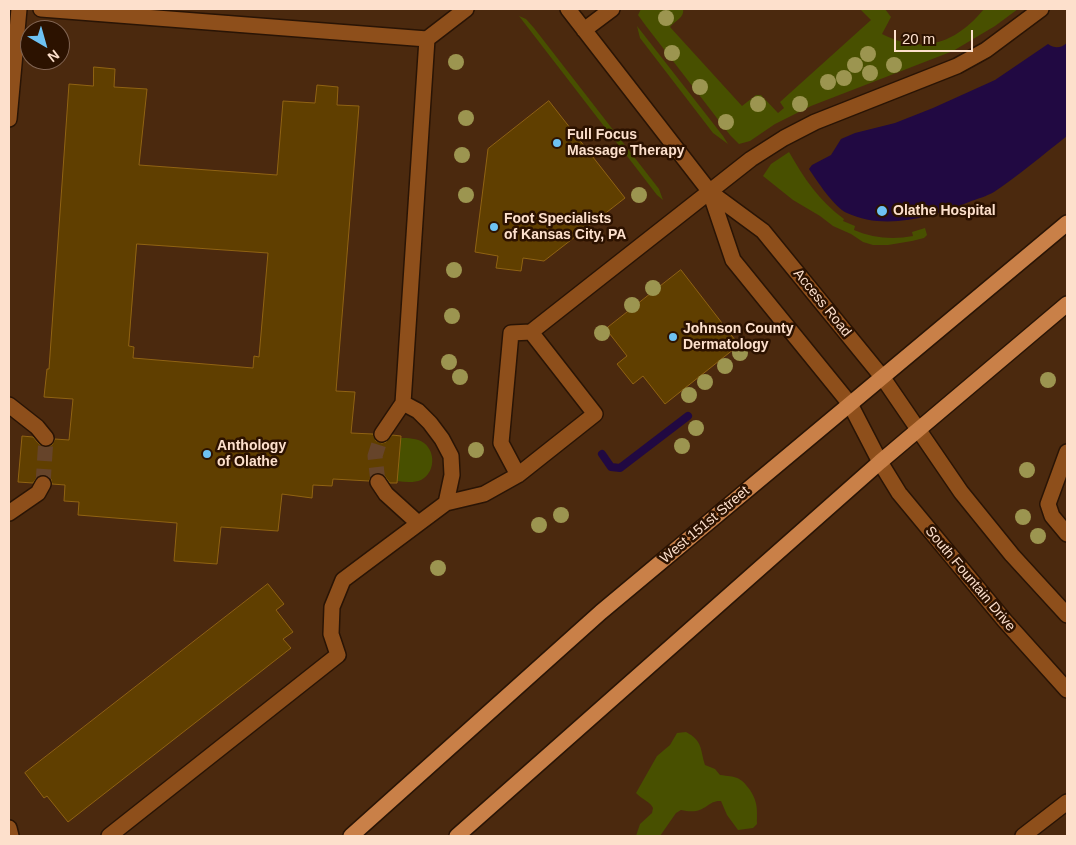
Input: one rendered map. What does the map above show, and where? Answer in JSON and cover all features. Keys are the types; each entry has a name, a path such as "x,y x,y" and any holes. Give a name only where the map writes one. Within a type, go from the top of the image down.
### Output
{"main road":[{"name":"West 151st Street","path":"351,836 601,612 1067,223"},
{"path":"457,836 880,462 1067,304"}],"street":[{"path":"9,119 19,9"},
{"path":"41,9 427,39 466,9"},
{"name":"Access Road","path":"568,9 710,192 762,231 883,378 917,430"},
{"path":"584,30 612,9"},
{"path":"518,475 501,443 511,333 531,332 751,159 784,138 815,122 957,66 986,50 1041,9"},
{"path":"382,434 403,404 427,39"},
{"name":"Access Road","path":"710,192 733,260 850,404 880,462"},
{"path":"109,836 338,655 331,634 332,607 343,580 446,503 484,494 518,475 595,414 531,332"},
{"path":"403,404 418,411 430,423 442,439 451,456 452,475 446,503"},
{"path":"9,405 37,427 46,438"},
{"path":"917,430 967,499 1012,554 1067,615"},
{"path":"1067,452 1048,504 1052,516 1067,534"},
{"name":"South Fountain Drive","path":"880,462 899,493 922,522 1005,621 1067,690"},
{"path":"378,482 386,494 418,523"},
{"path":"9,513 38,493 43,484"},
{"path":"1023,836 1067,802"},
{"path":"9,828 11,836"}],"green space":[{"path":"641,9 683,9 681,17 670,27 742,106 756,95 761,95 778,113 784,108 780,102 871,20 860,9 885,9 891,17 882,34 911,44 925,44 938,42 962,30 984,9 1018,9 995,26 953,51 811,106 775,124 750,141 739,144 730,135 638,15"},
{"path":"519,16 526,19 534,28 659,189 663,200 657,195"},
{"path":"637,26 728,144 713,133 640,38"},
{"path":"789,152 806,180 820,197 844,219 843,221 855,226 854,230 883,238 898,238 913,236 912,232 925,228 927,235 924,238 912,241 888,245 873,245 863,242 833,226 793,200 763,176 771,164"},
{"path":"400,438 421,441 431,452 431,468 426,477 421,480 412,482 397,481"},
{"path":"686,732 698,742 705,765 715,769 720,775 740,780 750,790 756,802 757,810 757,824 753,828 738,830 727,815 721,801 716,801 701,810 681,810 676,813 660,836 636,836 640,824 652,813 653,808 636,793 657,756 670,745 677,733"}],"shaded area":[{"path":"1067,43 1067,136 1022,172 991,193 955,208 924,217 908,220 877,221 862,218 842,210 826,193 809,169 812,165 831,155 841,139 855,133 895,123 933,108 995,80 1048,44 1058,47"}],"building":[{"name":"Anthology of Olathe","path":"94,67 115,69 114,87 147,89 139,165 277,175 283,101 315,103 317,85 338,87 337,105 359,106 336,391 355,392 351,433 373,434 376,441 382,443 386,442 392,435 401,436 397,483 390,483 383,474 377,473 372,475 369,481 333,479 332,486 313,485 312,498 282,494 278,531 221,527 217,564 174,561 177,523 78,515 79,502 64,501 65,485 52,484 51,479 43,475 38,476 33,483 18,482 22,436 33,437 39,444 47,447 52,445 55,439 69,440 73,399 44,397 47,369 49,369 69,84 93,86","holes":["137,244 268,253 259,357 254,356 253,368 133,358 134,347 129,346"]},
{"path":"549,101 625,198 544,261 523,258 521,271 496,268 498,256 475,252 488,149"},
{"name":"Johnson County Dermatology","path":"681,270 739,345 665,404 643,376 633,384 617,364 627,356 606,329"},
{"path":"268,584 284,604 276,610 293,632 283,639 291,648 68,822 47,796 44,798 25,773"}],"waterway":[{"path":"602,454 611,467 620,468 688,416"}],"tunnel":[{"path":"378,482 375,456 382,434"},
{"path":"43,484 46,438"}],"place":[{"name":"Full Focus Massage Therapy","path":"557,143"},
{"name":"Olathe Hospital","path":"882,211"},
{"name":"Foot Specialists of Kansas City, PA","path":"494,227"},
{"name":"Johnson County Dermatology","path":"673,337"},
{"name":"Anthology of Olathe","path":"207,454"}]}
